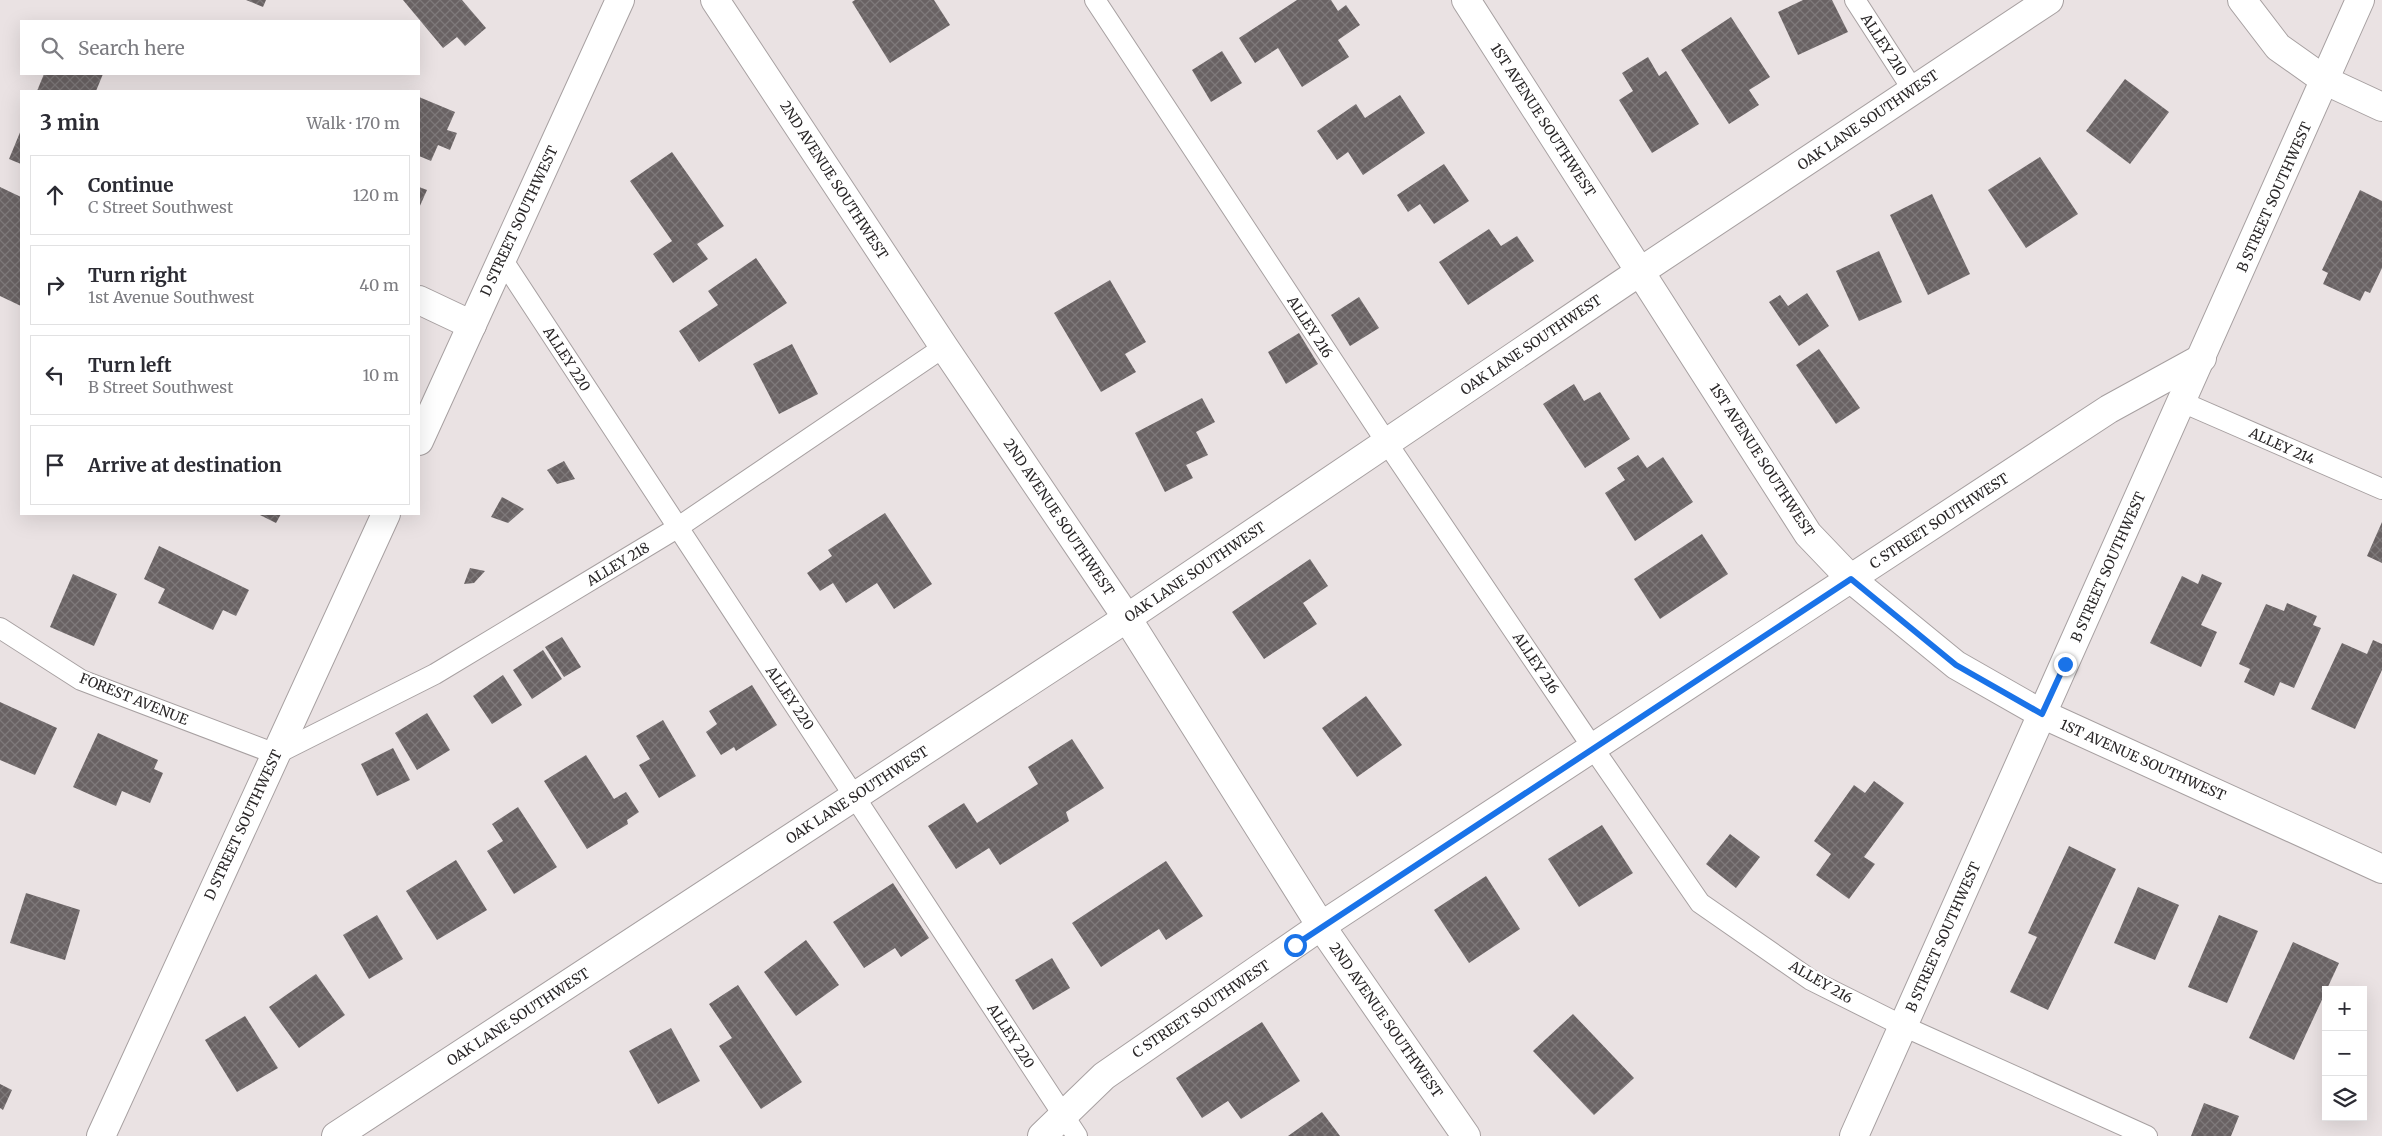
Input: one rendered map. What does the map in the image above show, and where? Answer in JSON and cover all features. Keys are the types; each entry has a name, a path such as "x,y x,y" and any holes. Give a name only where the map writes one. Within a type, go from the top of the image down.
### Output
{"street":[{"name":"D STREET SOUTHWEST","path":"420,439 620,0"},
{"name":"2ND AVENUE SOUTHWEST","path":"715,0 944,347 1127,618 1321,926 1466,1136"},
{"name":"1ST AVENUE SOUTHWEST","path":"1466,0 1808,534 1851,579 1956,665 2042,714 2382,869"},
{"name":"OAK LANE SOUTHWEST","path":"336,1136 1127,618 1640,271 2049,0"},
{"path":"2242,0 2278,47 2326,81 2382,107"},
{"name":"B STREET SOUTHWEST","path":"1854,1136 2326,81 2360,0"},
{"path":"420,300 472,325"},
{"name":"C STREET SOUTHWEST","path":"1042,1136 1070,1125 1104,1076 1321,926 2109,409 2202,358"},
{"name":"D STREET SOUTHWEST","path":"101,1136 386,515"}],"lane":[{"name":"ALLEY 216","path":"1096,0 1387,443 1700,903 1811,980 1904,1026 2147,1136"},
{"name":"ALLEY 210","path":"1855,0 1913,90"},
{"name":"ALLEY 220","path":"502,259 1070,1125"},
{"name":"ALLEY 218","path":"276,754 435,674 677,528 944,347"},
{"name":"ALLEY 214","path":"2182,402 2382,490"},
{"name":"FOREST AVENUE","path":"0,628 81,680 276,754"}],"building":[{"path":"246,0 266,0 263,7"},
{"path":"403,0 462,0 486,28 465,46 457,37 443,48"},
{"path":"855,0 934,0 950,25 890,63 852,2"},
{"path":"1297,0 1331,0 1338,11 1346,5 1360,25 1338,40 1349,57 1302,87 1278,48 1255,63 1239,38"},
{"path":"1803,0 1832,0 1848,32 1798,55 1778,12"},
{"path":"1731,17 1770,77 1749,90 1759,105 1729,124 1681,50"},
{"path":"1222,51 1242,83 1211,102 1192,70"},
{"path":"1648,57 1659,76 1666,71 1699,124 1652,153 1619,100 1633,91 1622,73"},
{"path":"44,75 103,75 96,90 37,90"},
{"path":"2125,79 2169,112 2130,164 2086,131"},
{"path":"1400,95 1425,133 1363,175 1348,152 1337,160 1317,131 1356,104 1365,118"},
{"path":"420,97 455,112 447,130 457,133 450,150 438,145 431,161 420,156"},
{"path":"20,132 20,164 9,159"},
{"path":"672,152 724,226 697,244 708,259 673,283 653,254 672,241 630,181"},
{"path":"2040,157 2078,214 2026,248 1988,190"},
{"path":"1444,164 1469,201 1434,224 1420,204 1408,212 1397,195"},
{"path":"0,187 20,197 20,306 0,296"},
{"path":"420,187 427,190 420,206"},
{"path":"2360,190 2382,201 2382,268 2370,293 2365,291 2360,301 2323,284 2328,273 2322,270"},
{"path":"1932,194 1970,274 1928,295 1890,215"},
{"path":"1489,229 1501,246 1517,236 1534,261 1468,305 1439,262"},
{"path":"1879,251 1902,302 1859,321 1836,271"},
{"path":"756,258 787,303 699,362 679,331 718,305 708,291"},
{"path":"1110,280 1146,342 1125,354 1136,372 1101,392 1054,313"},
{"path":"1807,293 1829,326 1799,346 1769,302 1780,295 1788,306"},
{"path":"1359,297 1379,328 1350,346 1331,315"},
{"path":"1299,333 1318,364 1286,384 1268,352"},
{"path":"792,344 818,394 779,414 753,364"},
{"path":"1819,349 1860,408 1836,424 1796,365"},
{"path":"1574,384 1584,401 1600,392 1630,439 1585,468 1543,404"},
{"path":"1202,398 1215,422 1196,432 1208,455 1186,465 1193,478 1165,492 1135,433"},
{"path":"1638,455 1647,468 1663,457 1693,502 1635,541 1605,493 1625,480 1617,468"},
{"path":"564,461 575,479 557,484 547,470"},
{"path":"502,497 524,509 508,523 491,517"},
{"path":"885,513 932,584 894,609 877,583 846,603 833,583 820,591 807,573 832,556 828,550"},
{"path":"260,515 280,515 276,523"},
{"path":"2382,522 2382,563 2367,556"},
{"path":"1702,534 1728,574 1660,619 1634,579"},
{"path":"159,546 249,590 236,616 223,610 213,630 158,603 165,589 144,579"},
{"path":"1310,559 1328,586 1303,603 1317,624 1264,659 1232,612"},
{"path":"470,568 485,571 474,583 464,584"},
{"path":"73,574 117,594 94,646 50,627"},
{"path":"2202,574 2222,583 2201,625 2217,632 2201,667 2150,643 2182,576 2198,584"},
{"path":"2287,603 2317,616 2313,625 2321,628 2294,688 2280,682 2274,696 2244,682 2250,669 2239,664 2266,604 2284,611"},
{"path":"562,637 581,667 564,677 545,647"},
{"path":"2373,640 2382,644 2382,670 2355,729 2311,709 2342,643 2367,654"},
{"path":"543,650 562,679 532,699 513,670"},
{"path":"503,675 522,705 492,724 473,696"},
{"path":"752,685 777,725 736,751 734,747 721,755 706,732 717,724 709,711"},
{"path":"1366,696 1402,745 1357,777 1322,728"},
{"path":"0,702 57,728 35,775 0,760"},
{"path":"427,713 450,750 417,770 395,733"},
{"path":"663,720 696,776 659,798 639,765 650,759 636,736"},
{"path":"98,733 158,760 154,769 163,773 150,803 122,791 116,806 73,787"},
{"path":"1072,739 1104,788 1066,812 1069,821 1000,865 989,848 956,869 928,826 964,803 977,823 1038,784 1028,767"},
{"path":"393,748 410,780 377,796 361,764"},
{"path":"586,755 614,799 626,792 639,812 627,820 628,824 587,849 544,781"},
{"path":"1874,781 1904,803 1864,857 1875,864 1849,899 1816,875 1831,854 1814,841 1854,785 1865,793"},
{"path":"518,807 557,867 514,894 487,851 503,841 492,824"},
{"path":"1602,825 1633,873 1579,907 1548,859"},
{"path":"1730,834 1760,857 1736,888 1706,864"},
{"path":"2069,846 2116,869 2048,1010 2010,992 2037,937 2028,933"},
{"path":"456,860 487,910 437,940 406,891"},
{"path":"1166,861 1203,916 1166,940 1159,929 1101,967 1072,923"},
{"path":"1486,876 1520,929 1469,963 1434,910"},
{"path":"893,883 929,938 901,957 895,948 864,968 833,922"},
{"path":"2138,887 2179,905 2155,960 2114,943"},
{"path":"26,893 80,910 65,960 10,943"},
{"path":"377,915 403,959 369,979 343,935"},
{"path":"2219,915 2258,931 2227,1003 2188,987"},
{"path":"806,940 839,985 796,1016 764,972"},
{"path":"2293,942 2339,963 2328,986 2322,986 2322,1000 2294,1060 2249,1038"},
{"path":"1052,958 1070,988 1033,1010 1015,980"},
{"path":"316,974 345,1015 299,1048 269,1007"},
{"path":"738,985 802,1082 761,1109 719,1046 732,1038 709,1004"},
{"path":"1573,1014 1634,1078 1594,1115 1533,1051"},
{"path":"245,1016 278,1068 237,1092 205,1040"},
{"path":"1262,1022 1300,1081 1241,1119 1228,1101 1202,1118 1176,1078"},
{"path":"671,1028 700,1081 658,1104 629,1051"},
{"path":"0,1084 12,1090 3,1110 0,1108"},
{"path":"2204,1103 2239,1116 2231,1136 2191,1136"},
{"path":"1322,1112 1340,1136 1288,1136"}],"route":[{"path":"1295,945 1321,926 1851,579 1956,665 2042,714 2065,664"}]}
